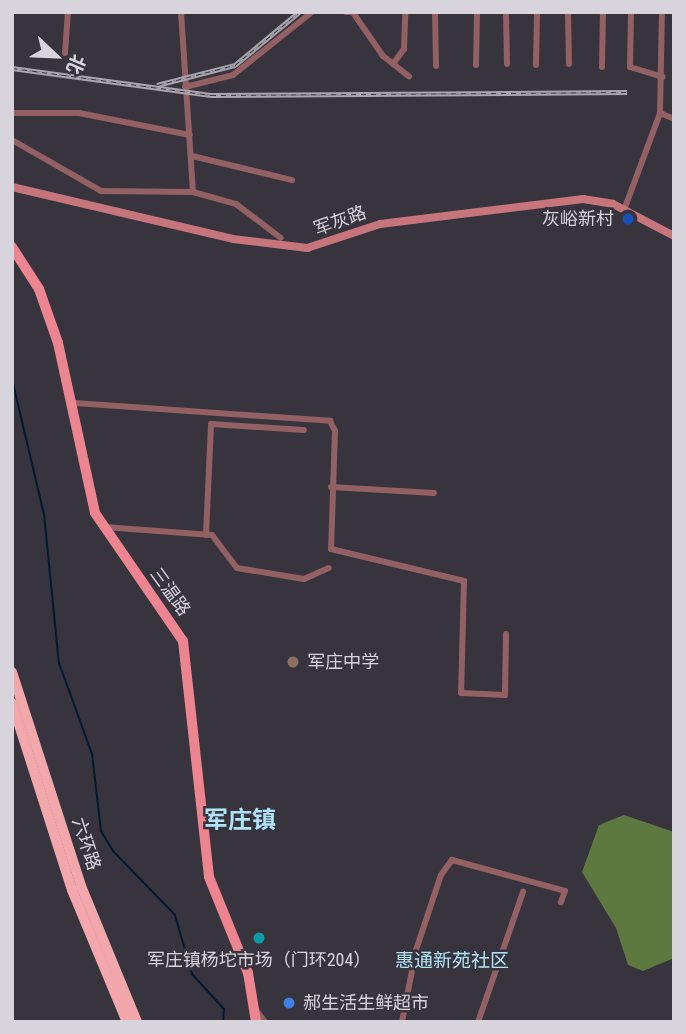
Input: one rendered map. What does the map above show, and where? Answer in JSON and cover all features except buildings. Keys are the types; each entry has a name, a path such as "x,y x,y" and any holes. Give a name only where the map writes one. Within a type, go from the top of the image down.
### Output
{"highway":[{"name":"六环路","path":"12,672 81,886 137,1022"},
{"name":"六环路","path":"12,703 72,890 127,1022"}],"main road":[{"name":"三温路","path":"12,247 44,300 75,403 102,527 183,641 209,877 248,973 256,1022"}],"street":[{"path":"65,53 68,12"},
{"path":"181,12 193,192"},
{"path":"185,87 233,75 313,12"},
{"path":"346,12 355,13 364,34 393,64 410,76"},
{"path":"393,64 404,49 405,12"},
{"path":"435,12 436,66"},
{"path":"476,65 477,12"},
{"path":"506,12 507,64"},
{"path":"536,65 537,12"},
{"path":"568,12 569,64"},
{"path":"602,67 603,12"},
{"path":"631,12 630,68 662,77"},
{"path":"624,210 660,113 662,12"},
{"path":"12,113 79,113 190,135"},
{"path":"660,113 674,119"},
{"path":"12,140 101,191 193,192 236,204 281,238"},
{"path":"192,156 292,180"},
{"name":"军灰路","path":"12,187 233,239 307,248 366,227 462,212 583,199 624,210 674,236"},
{"path":"75,403 324,419 335,431 328,542 335,552 464,581 461,693 505,695 506,634"},
{"path":"206,535 211,424 304,430"},
{"path":"331,487 434,493"},
{"path":"102,527 206,535 237,568 304,579 329,568"},
{"path":"402,1022 416,950 441,874 452,860 565,891 561,902"},
{"path":"478,1022 523,892"},
{"path":"256,1010 265,1022"}],"green space":[{"path":"624,815 674,832 674,958 643,971 628,965 616,928 582,872 599,825"}],"waterway":[{"path":"12,379 44,514 59,663 92,754 101,831 113,851 175,915 192,974 224,1009 223,1022"}],"railway":[{"path":"157,85 235,65 299,12"},
{"path":"12,68 211,95 627,92"}],"place":[{"name":"灰峪新村","path":"628,219"},
{"name":"军庄中学","path":"293,662"},
{"name":"军庄镇杨坨市场（门环204）","path":"259,938"},
{"name":"郝生活生鲜超市","path":"289,1003"}],"district":[{"name":"军庄镇","path":"240,821"},
{"name":"惠通新苑社区","path":"452,961"}]}
